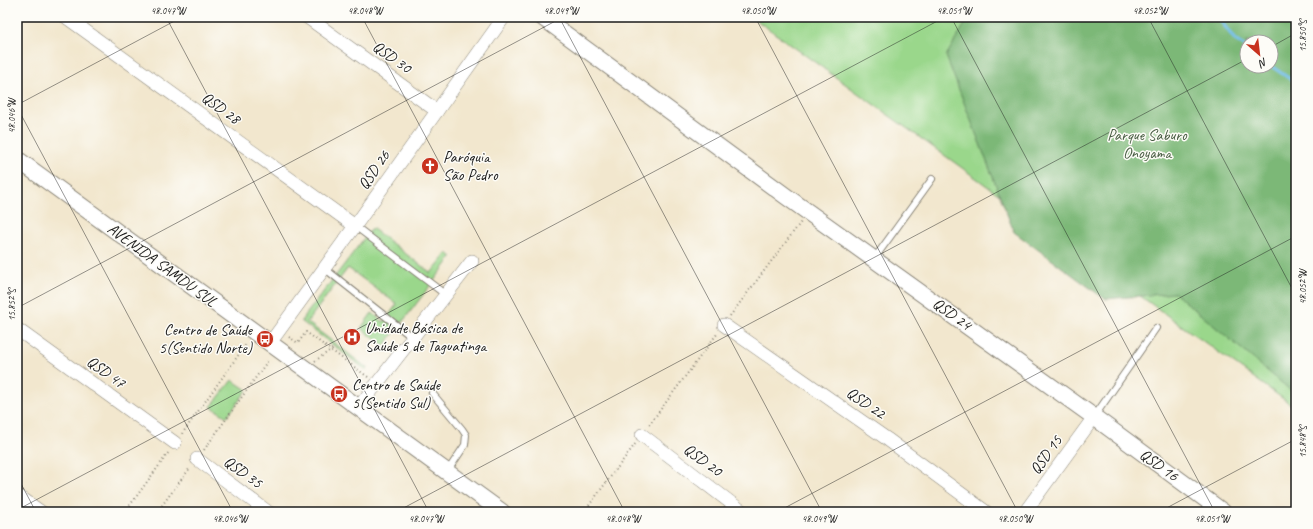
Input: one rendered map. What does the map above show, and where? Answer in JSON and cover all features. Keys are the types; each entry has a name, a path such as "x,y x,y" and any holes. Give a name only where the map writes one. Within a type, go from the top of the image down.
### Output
{"street":[{"name":"QSD 28","path":"66,17 355,226"},
{"name":"QSD 30","path":"307,17 436,111"},
{"name":"QSD 26","path":"273,345 324,268 504,17"},
{"name":"QSD 24","path":"542,17 787,197 1094,417"},
{"name":"AVENIDA SAMDU SUL","path":"17,159 502,512"},
{"path":"358,408 472,262"},
{"name":"QSD 22","path":"724,325 887,439 986,512"},
{"name":"QSD 47","path":"17,329 175,443"},
{"name":"QSD 15","path":"1025,512 1094,417"},
{"name":"QSD 16","path":"1094,417 1223,512"},
{"name":"QSD 20","path":"642,435 743,512"},
{"name":"QSD 35","path":"197,459 268,512"},
{"path":"17,495 41,512"}],"lane":[{"path":"874,259 932,179"},
{"path":"355,226 446,295"},
{"path":"324,268 413,338"},
{"path":"1094,417 1156,328"},
{"path":"432,393 466,435 465,445 447,472"}],"path":[{"path":"584,512 809,212"},
{"path":"124,512 255,332"},
{"path":"284,333 298,343 306,332 369,377"},
{"path":"157,512 197,459 273,345"},
{"path":"313,363 331,349"}],"green space":[{"name":"Parque Saburo Onoyama","path":"752,17 1296,17 1296,408"},
{"name":"Parque Saburo Onoyama","path":"969,17 1296,17 1296,395 1175,293 1105,299 1014,232 946,56"},
{"path":"372,228 431,273 447,253 452,257 384,346 361,328 372,313 384,322 397,304 348,268 307,322 367,368 366,370 301,321"},
{"path":"232,380 247,390 227,417 211,407"}],"waterway":[{"path":"1218,17 1235,40 1239,43"},
{"path":"1279,71 1296,83"}],"place":[{"name":"Paróquia São Pedro","path":"430,166"},
{"name":"Unidade Básica de Saúde 5 de Taguatinga","path":"352,337"},
{"name":"Centro de Saúde 5(Sentido Norte)","path":"265,339"},
{"name":"Centro de Saúde 5(Sentido Sul)","path":"339,394"}]}
